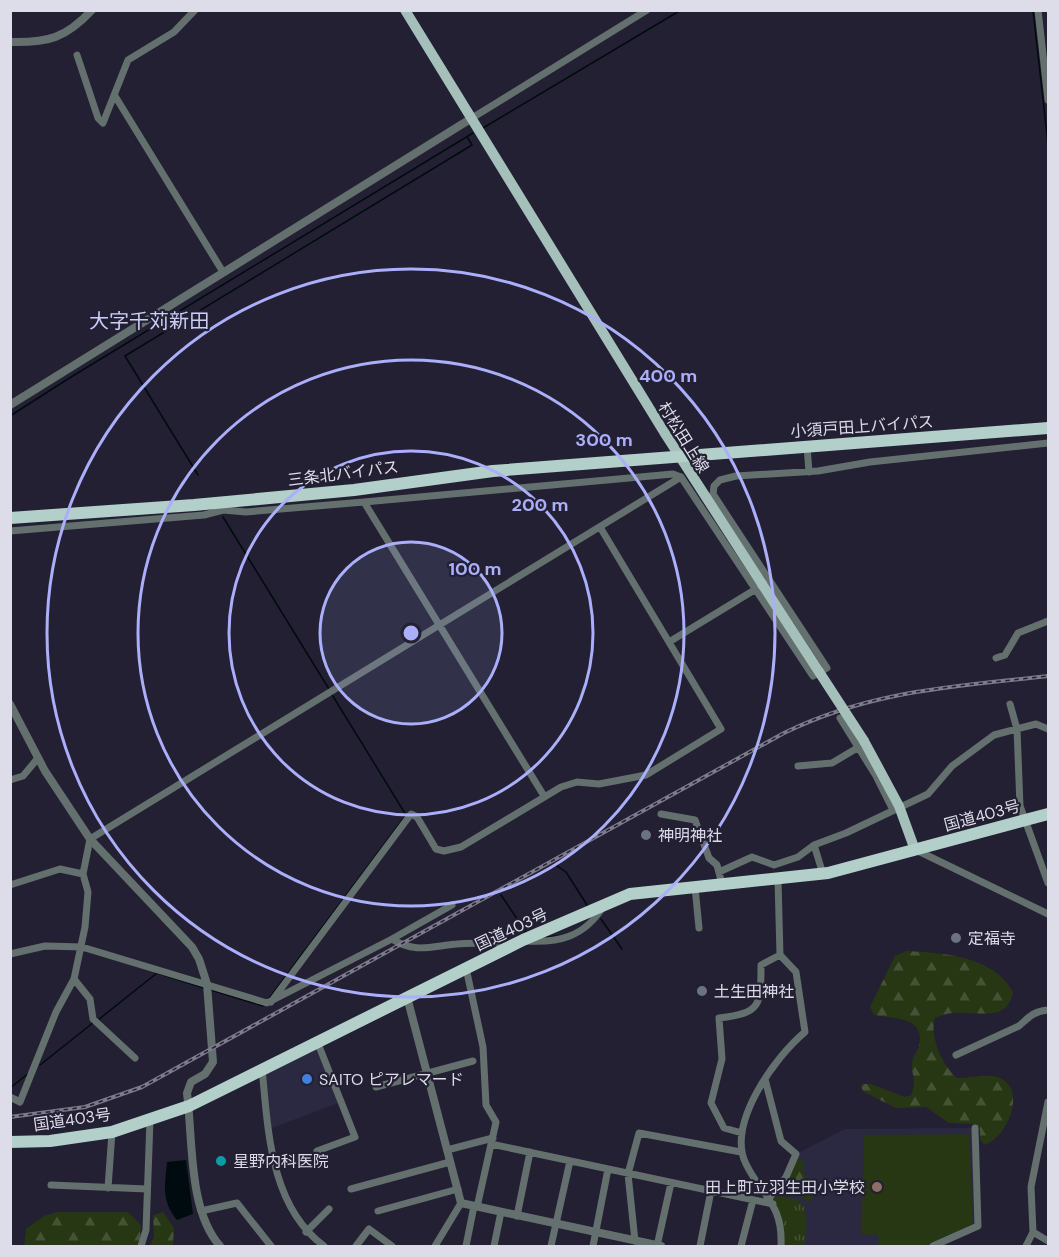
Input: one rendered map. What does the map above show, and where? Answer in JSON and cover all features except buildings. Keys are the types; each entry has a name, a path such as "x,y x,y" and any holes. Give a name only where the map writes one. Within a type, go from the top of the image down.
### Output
{"highway":[{"name":"小須戸田上バイパス","path":"678,456 1048,428"},
{"name":"三条北バイパス","path":"10,518 217,503 354,490 493,471 678,456"},
{"name":"国道403号","path":"10,1142 50,1141 112,1132 189,1106 519,942 630,894 695,887 720,878 778,880 823,874 1048,814"}],"main road":[{"name":"村松田上線","path":"405,10 678,456 861,744 896,808 915,850"}],"street":[{"path":"10,42 32,43 64,35 92,10"},
{"path":"77,55 100,123 106,121 128,60 174,32 195,10"},
{"path":"10,405 224,272 477,126 646,10"},
{"path":"1038,10 1048,100"},
{"path":"116,96 224,272"},
{"path":"10,531 204,515 224,510 246,512 673,474 681,477 759,586 813,676 827,668 713,494 714,486 720,480 736,476 809,472 870,462 1048,443"},
{"path":"807,446 809,472"},
{"path":"10,1097 20,1102 56,1012 74,979 82,947 88,892 83,874 90,839 681,477"},
{"path":"364,502 544,796"},
{"path":"271,1002 411,814 417,817 436,849 444,851 461,847 544,796 577,782 599,784 646,775 722,729 600,527"},
{"path":"669,642 759,586"},
{"path":"996,658 1005,655 1018,633 1048,621"},
{"path":"10,704 38,758 90,839 192,946 200,959 207,984 213,1062 206,1074 188,1087 189,1106 201,1211 218,1246"},
{"path":"1010,704 1017,729 1020,806 1048,883"},
{"path":"798,766 832,763 861,744 840,718"},
{"path":"661,814 695,820 709,858 717,865 720,878 752,856 774,866 798,857 813,845 846,833 928,794 952,766 993,735 1036,724 1048,729"},
{"path":"10,780 23,776 38,758"},
{"path":"813,845 823,874"},
{"path":"915,850 1048,913"},
{"path":"10,885 60,869 83,874"},
{"path":"778,880 780,955 796,972 805,1032 791,1044 754,1097 742,1133 741,1152 747,1166 771,1200 779,1219 781,1246"},
{"path":"695,887 699,928"},
{"path":"392,939 408,948 424,950 457,944 542,942 571,938 594,921 606,903"},
{"path":"11,953 45,946 82,947 271,1002 452,905"},
{"path":"742,1133 724,1128 711,1103 722,1059 719,1018 745,1015 752,1010 761,995 761,965 780,955"},
{"path":"466,968 483,1047 486,1105 496,1122 466,1246"},
{"path":"74,979 90,999 93,1019 135,1058"},
{"path":"407,997 461,1203 435,1246"},
{"path":"957,1055 1019,1026 1026,1017 1038,1011 1048,1010"},
{"path":"317,1041 355,1137 317,1151"},
{"path":"376,1086 473,1061"},
{"path":"262,1068 269,1129 287,1203 306,1232 324,1246"},
{"path":"765,1079 781,1141 796,1154 786,1177 771,1200"},
{"path":"1026,1246 1033,1233 1031,1187 1048,1102"},
{"path":"141,1246 146,1230 150,1120"},
{"path":"933,1246 978,1226 975,1128"},
{"path":"108,1188 112,1132"},
{"path":"635,1241 628,1174 639,1132 741,1152"},
{"path":"447,1150 492,1141 628,1174 753,1200 771,1200"},
{"path":"517,1216 530,1152"},
{"path":"551,1246 570,1161"},
{"path":"351,1189 450,1162"},
{"path":"593,1246 608,1169"},
{"path":"461,1203 655,1246 671,1183"},
{"path":"51,1185 147,1189"},
{"path":"378,1211 458,1189"},
{"path":"700,1246 711,1191"},
{"path":"741,1246 753,1200"},
{"path":"201,1211 237,1203 271,1246"},
{"path":"306,1232 329,1209"},
{"path":"494,1246 501,1212"},
{"path":"356,1246 369,1229 392,1246"},
{"path":"1033,1233 1048,1240"}],"shaded area":[{"path":"317,1041 341,1102 269,1129 262,1068"},
{"name":"田上町立羽生田小学校","path":"975,1128 978,1226 933,1246 781,1246 782,1233 770,1197 796,1154 845,1129"},
{"path":"186,1160 193,1214 177,1220 166,1199 167,1162"}],"green space":[{"path":"907,951 952,955 981,964 1004,980 1013,992 1009,1004 993,1013 947,1014 935,1018 934,1034 939,1051 942,1059 957,1078 985,1076 1000,1078 1008,1084 1012,1093 1011,1114 1006,1125 1000,1134 984,1145 980,1139 980,1130 974,1124 949,1123 926,1107 896,1108 864,1092 861,1087 862,1084 871,1084 905,1097 911,1095 914,1084 912,1064 919,1046 918,1029 906,1021 874,1015 870,1007 895,956"},
{"path":"969,1134 973,1224 925,1246 878,1246 878,1235 861,1234 864,1135"},
{"path":"799,1159 804,1162 803,1173 810,1180 813,1197 809,1203 794,1189 790,1177"},
{"path":"770,1197 784,1197 800,1202 806,1215 805,1246 781,1246 782,1233"},
{"path":"57,1212 128,1212 141,1225 140,1241 137,1246 24,1246 26,1229 44,1216"},
{"path":"163,1212 174,1228 173,1246 150,1246 154,1237 153,1215"}],"waterway":[{"path":"483,128 681,10"},
{"path":"1033,10 1048,144"},
{"path":"10,416 473,133"},
{"path":"198,475 125,356 472,145 467,137"},
{"path":"223,517 329,689"},
{"path":"268,1000 406,815 331,693"},
{"path":"554,864 566,872 587,905"},
{"path":"501,895 526,932"},
{"path":"601,919 622,949"},
{"path":"546,937 559,936"},
{"path":"98,1020 157,973 204,988"},
{"path":"211,990 263,1006"},
{"path":"40,1065 94,1022"},
{"path":"10,1088 29,1073"}],"railway":[{"path":"10,1117 85,1107 142,1087 784,733 849,708 913,692 1048,676"}],"place":[{"name":"神明神社","path":"646,835"},
{"name":"定福寺","path":"956,938"},
{"name":"土生田神社","path":"702,991"},
{"name":"SAITO ピアレマード","path":"307,1079"},
{"name":"星野内科医院","path":"221,1161"},
{"name":"田上町立羽生田小学校","path":"877,1187"}],"district":[{"name":"大字千苅新田","path":"149,321"}]}
